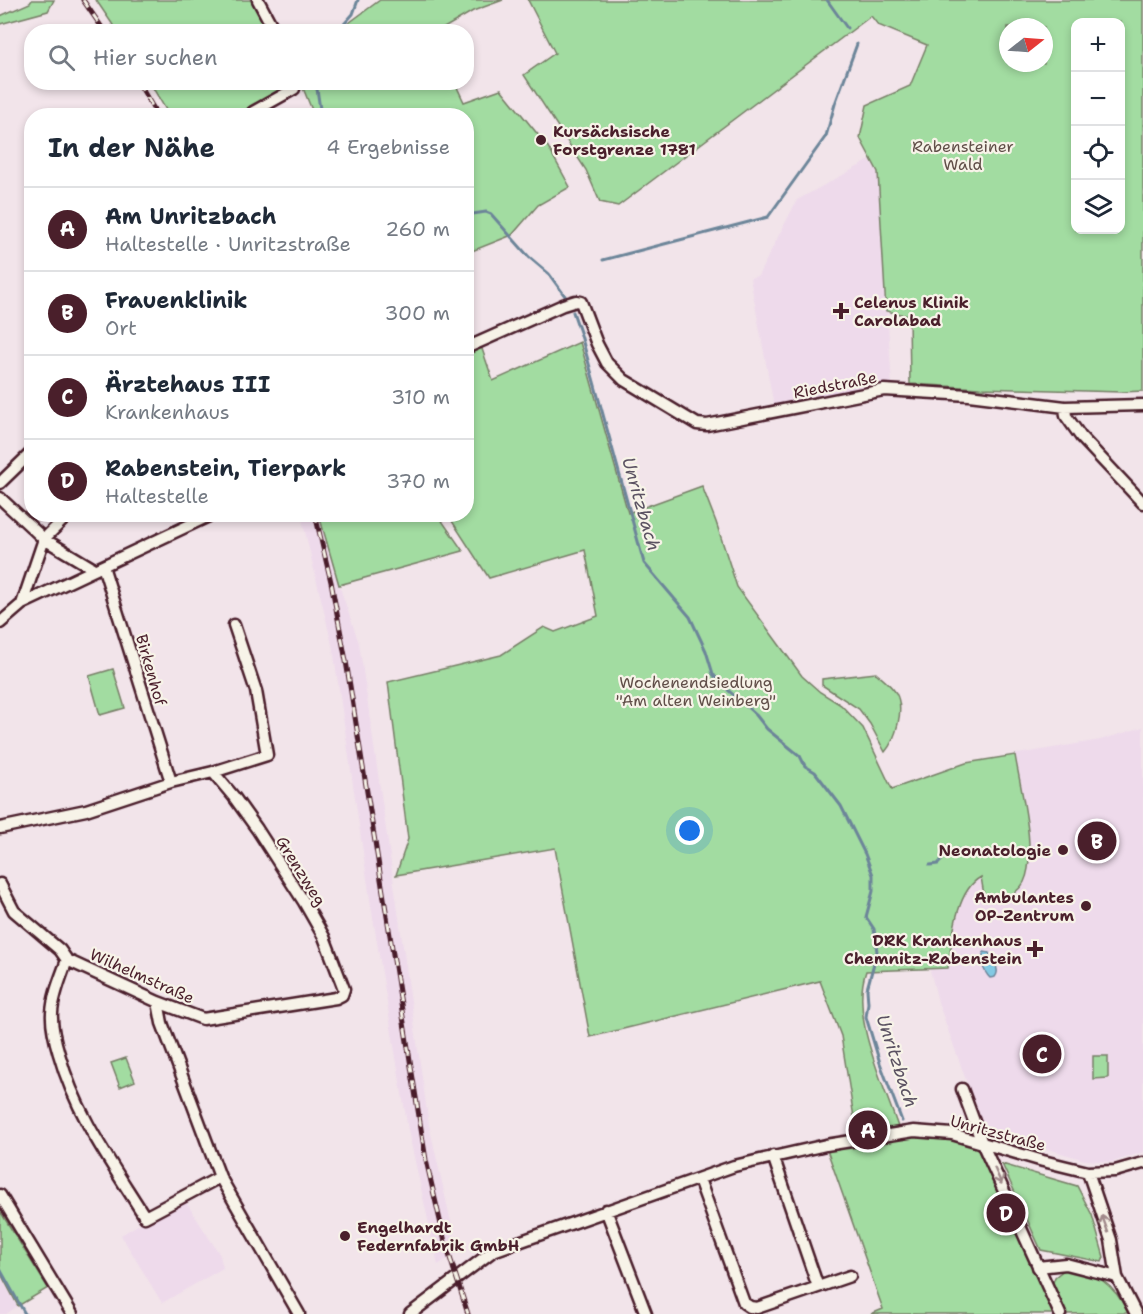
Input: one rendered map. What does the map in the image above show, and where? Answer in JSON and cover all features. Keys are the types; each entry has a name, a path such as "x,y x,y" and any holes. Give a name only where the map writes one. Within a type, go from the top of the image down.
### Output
{"street":[{"path":"258,0 271,24"},
{"path":"264,108 292,90"},
{"name":"Riedstraße","path":"474,344 563,305 576,301 581,302 607,363 624,380 697,424 707,425 884,390 969,395 1065,406 1143,405"},
{"path":"1065,406 1066,416 1082,437 1143,503"},
{"path":"0,483 24,460"},
{"path":"0,498 24,520"},
{"path":"26,522 44,539 98,567"},
{"path":"22,604 44,539 61,522"},
{"path":"0,623 22,604 199,522"},
{"name":"Birkenhof","path":"98,567 171,782"},
{"path":"0,828 86,810 171,782 267,755 256,692 234,625"},
{"name":"Grenzweg","path":"213,772 257,829 304,902 324,937 344,989 342,994"},
{"name":"Wilhelmstraße","path":"0,884 14,911 60,950 67,960 158,1002 204,1019 336,998 342,994"},
{"path":"67,960 52,1013 53,1030 62,1065 76,1102 98,1145 145,1217 220,1177"},
{"path":"158,1002 162,1023 220,1177 299,1314"},
{"path":"962,1089 982,1143 1060,1314"},
{"name":"Unritzstraße","path":"410,1314 493,1251 734,1166 773,1156 857,1139 914,1131 952,1134 1088,1172 1115,1171 1143,1163"},
{"path":"773,1156 818,1287"},
{"path":"1088,1172 1111,1240 1117,1277 1136,1314"},
{"path":"699,1179 744,1303 750,1307 757,1308 850,1276"},
{"path":"0,1195 72,1314"},
{"path":"606,1210 646,1314"},
{"path":"1038,1267 1057,1264 1076,1265 1117,1277"}],"shaded area":[{"path":"870,160 878,172 892,386 873,387 774,406 750,278 758,276 797,200"},
{"path":"303,522 321,522 359,643 429,1125 451,1222 455,1254 438,1265 408,1130 371,906 333,649"},
{"name":"DRK Krankenhaus Chemnitz-Rabenstein","path":"1143,727 1143,1152 1113,1162 1085,1160 984,1130 938,1002 930,970 901,785 966,763 1100,740"},
{"path":"176,1202 186,1202 220,1255 223,1268 162,1303 121,1235"},
{"path":"0,1272 18,1306 6,1314 0,1314"}],"green space":[{"path":"32,0 54,0 48,11 0,24 0,16"},
{"path":"96,0 261,0 274,24 112,24"},
{"path":"380,0 503,0 473,11 451,24 347,24"},
{"name":"Rabensteiner Wald","path":"528,0 1143,0 1143,391 980,388 910,384 909,316 886,311 878,172 860,138 867,105 910,86 927,45 878,25 871,16 618,206 600,202 586,170 524,75 555,53"},
{"path":"501,89 548,147 570,187 538,205 512,235 474,250 474,108 311,108 304,90 458,90 464,102"},
{"path":"154,90 299,90 262,108 165,108"},
{"name":"Wochenendsiedlung \"Am alten Weinberg\"","path":"580,342 628,513 702,486 737,587 802,676 820,692 841,705 863,728 892,789 966,763 1015,755 1029,838 1028,870 1022,885 1007,898 984,895 981,877 972,884 965,893 956,918 948,968 866,971 862,989 865,1029 898,1127 856,1130 841,1036 820,981 590,1037 555,848 396,875 408,839 388,682 501,655 544,627 555,632 598,616 585,550 489,578 453,522 474,522 474,349 481,346 493,381"},
{"path":"321,522 443,522 463,551 339,585"},
{"path":"113,669 125,708 100,715 89,676"},
{"path":"876,673 894,690 900,707 896,732 885,752 859,709 822,685 822,679"},
{"path":"1093,1056 1108,1056 1108,1078 1093,1079"},
{"path":"126,1058 135,1081 120,1087 111,1063"},
{"path":"915,1137 951,1140 976,1146 1056,1314 871,1314 883,1309 827,1150"},
{"path":"1002,1164 1077,1186 1092,1215 1104,1257 1102,1262 1041,1250"},
{"path":"0,1211 48,1288 18,1306 0,1272"},
{"path":"1064,1270 1085,1272 1103,1281 1117,1295 1128,1313 1066,1314 1052,1285 1055,1277"}],"water":[{"path":"984,952 989,953 996,965 995,977 990,978 984,969 982,958"}],"waterway":[{"name":"Unritzbach","path":"344,24 353,14 358,0"},
{"path":"827,0 847,28"},
{"path":"603,260 768,217 826,136 857,44"},
{"name":"Unritzbach","path":"317,90 320,108"},
{"name":"Unritzbach","path":"474,214 486,212 491,214 529,257 549,274 565,296"},
{"name":"Unritzbach","path":"573,312 644,563 690,617 706,651 713,674 756,715 767,729 800,756 805,766 815,772 841,806 865,854 873,875 873,891 866,917 874,929 877,952 867,989 866,1017 880,1063 902,1121"},
{"path":"930,865 938,864 947,854 957,849"},
{"path":"0,1269 25,1314"}],"railway":[{"path":"83,0 100,24"},
{"path":"143,90 153,108"},
{"path":"317,522 346,661 426,1160 445,1242 468,1314"}],"place":[{"name":"Kursächsische Forstgrenze 1781","path":"541,140"},
{"name":"Celenus Klinik Carolabad","path":"841,311"},
{"name":"Frauenklinik","path":"1097,841"},
{"name":"Neonatologie","path":"1063,850"},
{"name":"Ambulantes OP-Zentrum","path":"1086,906"},
{"name":"DRK Krankenhaus Chemnitz-Rabenstein","path":"1035,949"},
{"name":"Ärztehaus III","path":"1042,1054"},
{"name":"Am Unritzbach","path":"868,1130"},
{"name":"Rabenstein, Tierpark","path":"1006,1213"},
{"name":"Engelhardt Federnfabrik GmbH","path":"345,1236"}]}
